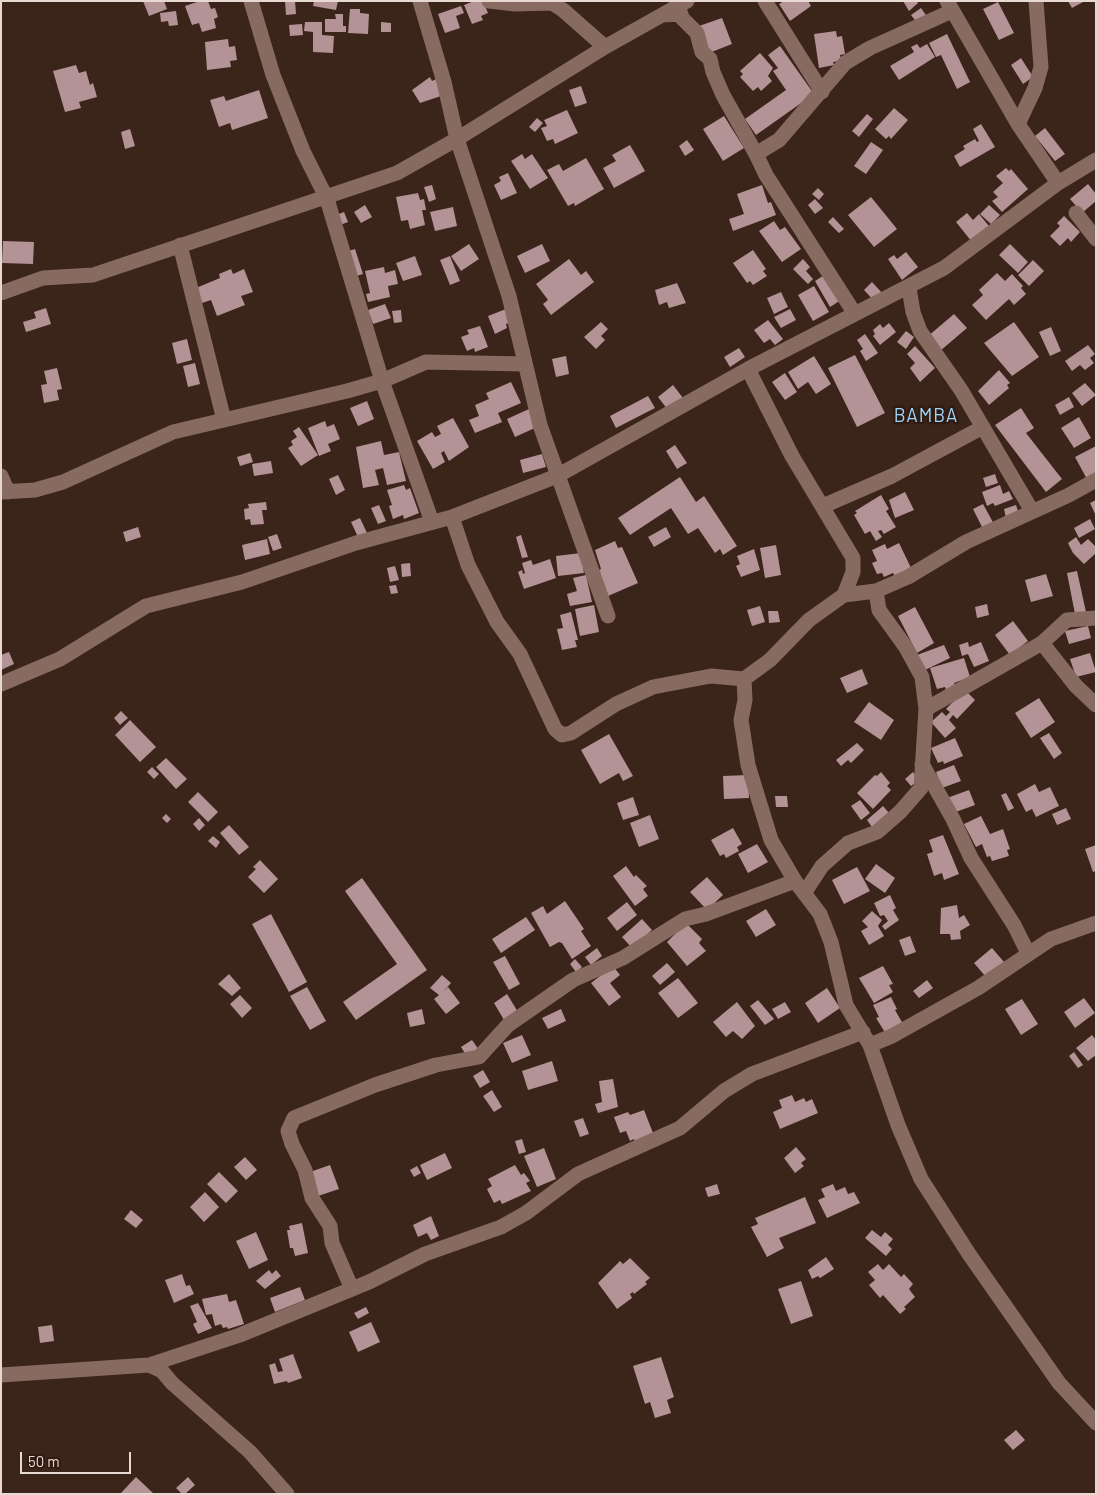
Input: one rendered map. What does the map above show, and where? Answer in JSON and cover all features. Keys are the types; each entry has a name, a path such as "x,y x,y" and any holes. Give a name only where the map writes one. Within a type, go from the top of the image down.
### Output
{"street":[{"path":"251,1 273,75 303,151 326,199 382,381 432,522"},
{"path":"420,1 444,82 457,139 509,296 525,364 557,476 608,616"},
{"path":"489,1 515,4 552,3 563,10 605,47"},
{"path":"1,293 43,278 93,275 180,245 326,199 397,173 457,139 605,47 686,1"},
{"path":"766,1 822,92"},
{"path":"1018,124 1041,67 1036,1"},
{"path":"756,154 779,140 845,63 950,6 1018,124 1058,183"},
{"path":"660,15 681,14 682,18 696,33 702,52 710,59 723,95 766,176 855,314"},
{"path":"1,684 60,659 146,606 242,582 356,543 452,517 557,476 748,369 909,288 944,268 1058,183 1096,160"},
{"path":"1076,213 1096,239"},
{"path":"180,245 224,420"},
{"path":"909,288 913,312 920,331 961,390 1032,511"},
{"path":"1,476 5,492 35,490 64,482 173,432 382,381 426,362 525,364"},
{"path":"748,369 792,456 852,558 854,572 844,595"},
{"path":"823,506 892,476 983,427"},
{"path":"452,517 468,565 497,622 520,654 555,729 562,735 571,733 616,704 653,687 711,676 744,679 770,660 809,620 844,595 876,591 908,577 966,542 1069,495 1096,480"},
{"path":"352,1289 332,1243 330,1226 312,1198 304,1170 290,1138 288,1131 294,1118 375,1085 436,1065 479,1058 508,1026 573,980 622,958 685,919 800,886 848,844 877,832 900,812 920,788 926,710 922,678 905,646 879,610 876,591"},
{"path":"926,710 1042,643 1067,620 1096,618"},
{"path":"1042,643 1076,686 1096,705"},
{"path":"744,679 745,700 741,720 748,764 771,840 820,914 831,942 846,1005 866,1039 898,1125 921,1179 968,1254 1059,1383 1096,1423"},
{"path":"921,763 953,819 972,858 1014,925 1028,953"},
{"path":"1,1375 149,1365 240,1335 352,1289 425,1254 501,1227 526,1213 560,1185 578,1174 680,1128 724,1091 752,1074 866,1039 892,1036 978,988 1028,953 1051,940 1096,923"},
{"path":"149,1365 162,1371 172,1383 244,1446 282,1492"}],"building":[{"path":"143,1 164,1 167,9 149,16"},
{"path":"200,1 208,1 211,9 215,8 218,17 214,19 216,28 202,32 199,23 192,25 185,6"},
{"path":"285,1 295,1 296,14 286,15"},
{"path":"314,1 338,1 336,10 313,6"},
{"path":"474,1 483,1 488,13 481,16 483,20 472,24 464,5"},
{"path":"784,1 808,1 811,6 790,21 779,4"},
{"path":"903,1 917,1 918,3 909,11"},
{"path":"1068,1 1085,1 1072,8"},
{"path":"998,2 1014,33 999,40 983,9"},
{"path":"461,6 464,13 456,16 460,28 445,33 438,14"},
{"path":"921,8 928,18 918,24 911,15"},
{"path":"350,9 360,9 360,13 369,14 368,34 348,33"},
{"path":"176,11 178,25 169,26 168,21 161,22 160,13"},
{"path":"335,14 343,14 343,26 346,26 346,32 325,32 325,19 336,19"},
{"path":"722,18 732,44 709,53 699,26"},
{"path":"305,22 322,22 322,35 334,36 333,53 313,52 313,32 304,31"},
{"path":"381,22 391,23 391,32 381,32"},
{"path":"302,24 303,35 290,36 289,25"},
{"path":"836,31 837,37 842,36 845,54 840,55 841,61 833,62 834,65 819,68 814,34"},
{"path":"947,34 970,82 957,89 941,55 936,57 929,43"},
{"path":"228,39 229,47 235,46 237,60 230,61 231,67 207,70 205,42"},
{"path":"917,44 920,48 927,44 935,57 899,80 890,66 914,52 911,47"},
{"path":"780,46 814,94 756,135 745,119 786,90 773,71 778,68 768,55"},
{"path":"760,53 773,68 768,76 772,81 761,91 758,87 753,91 740,77 743,74 740,71"},
{"path":"1021,58 1033,77 1023,84 1011,65"},
{"path":"76,65 79,73 86,71 90,85 93,83 97,97 79,102 81,108 65,112 53,71"},
{"path":"430,77 432,81 436,79 441,96 420,103 412,90"},
{"path":"581,86 587,103 575,107 569,90"},
{"path":"259,90 268,118 232,130 230,123 219,127 210,100 224,96 226,101"},
{"path":"894,108 908,120 891,139 889,136 886,139 875,129"},
{"path":"567,110 578,133 555,144 553,139 547,141 541,128 547,126 544,120"},
{"path":"867,114 873,119 859,137 852,131"},
{"path":"724,116 744,148 723,161 703,129"},
{"path":"537,118 543,123 535,132 529,127"},
{"path":"981,124 995,147 960,167 954,156 965,149 963,146 975,139 977,142 979,141 973,129"},
{"path":"1045,128 1065,154 1055,161 1035,136"},
{"path":"130,129 135,146 125,149 121,132"},
{"path":"687,140 694,150 685,156 679,146"},
{"path":"871,142 883,150 866,174 854,166"},
{"path":"630,145 645,171 614,188 603,168 616,161 612,155"},
{"path":"522,154 525,159 532,154 548,178 530,189 511,161"},
{"path":"586,158 604,189 575,206 574,203 568,206 547,170 559,164 563,171"},
{"path":"1006,168 1009,171 1011,169 1028,189 1002,212 992,201 998,197 993,192 1003,183 996,176"},
{"path":"508,173 517,193 501,200 494,185 501,181 499,177"},
{"path":"1088,184 1096,194 1096,201 1082,213 1070,199"},
{"path":"432,185 436,199 429,202 424,187"},
{"path":"762,185 768,203 771,202 776,215 733,231 729,219 744,214 737,194"},
{"path":"818,188 824,194 819,200 812,194"},
{"path":"418,193 420,200 424,199 426,210 422,210 425,225 410,229 408,220 401,221 396,197"},
{"path":"871,197 897,229 874,247 848,215"},
{"path":"815,199 823,208 815,214 808,205"},
{"path":"365,205 372,217 361,223 354,212"},
{"path":"989,205 1000,215 991,224 980,214"},
{"path":"453,207 457,226 435,231 430,212"},
{"path":"344,212 348,222 337,226 334,216"},
{"path":"967,213 973,220 979,214 989,226 972,242 956,222"},
{"path":"1064,216 1080,232 1071,242 1068,238 1060,246 1050,236 1060,226 1057,223"},
{"path":"833,217 844,229 839,233 828,222"},
{"path":"774,221 780,230 785,227 801,249 782,262 759,231"},
{"path":"3,241 34,242 33,264 2,263"},
{"path":"469,244 479,259 461,271 451,256"},
{"path":"542,244 550,261 525,273 517,256"},
{"path":"1010,244 1028,262 1018,273 999,255"},
{"path":"355,249 363,274 353,277 345,252"},
{"path":"753,250 766,269 763,271 767,276 753,285 750,281 747,283 733,263"},
{"path":"906,252 918,267 902,280 888,259 894,255 897,259"},
{"path":"415,256 422,275 403,281 396,263"},
{"path":"450,256 460,281 450,285 440,260"},
{"path":"569,259 581,275 586,271 594,282 551,315 543,304 548,300 536,284"},
{"path":"803,259 810,267 806,271 813,279 808,284 793,269"},
{"path":"1033,260 1044,271 1029,286 1018,275"},
{"path":"384,267 385,273 395,270 398,284 388,286 390,297 368,302 366,294 370,293 365,271"},
{"path":"231,269 233,274 244,269 253,292 241,296 245,305 217,316 211,300 202,303 196,288 220,278 219,274"},
{"path":"997,273 1005,281 1012,274 1023,286 1021,288 1026,294 1014,305 1009,299 986,320 972,305 983,295 979,290"},
{"path":"826,274 841,300 830,307 815,281"},
{"path":"872,282 883,294 875,302 864,290"},
{"path":"677,283 686,303 669,308 667,302 659,305 655,290"},
{"path":"814,286 829,312 813,321 798,295"},
{"path":"781,292 788,307 774,314 767,298"},
{"path":"385,304 391,318 373,324 368,310"},
{"path":"46,308 51,324 26,332 23,322 36,318 34,312"},
{"path":"506,309 511,322 506,324 507,328 495,334 488,316"},
{"path":"790,309 796,320 781,328 774,317"},
{"path":"401,310 402,322 394,323 392,311"},
{"path":"954,314 967,328 940,351 927,337"},
{"path":"768,320 783,339 775,345 770,339 764,343 754,330"},
{"path":"601,322 608,329 601,336 605,340 596,349 584,337"},
{"path":"1014,322 1039,357 1012,376 984,343"},
{"path":"889,323 896,332 880,345 873,336 875,334 873,330 880,324 883,328"},
{"path":"480,326 488,347 475,352 474,348 467,351 461,337 469,334 467,330"},
{"path":"1051,327 1061,351 1050,356 1039,332"},
{"path":"906,331 914,337 906,349 897,342"},
{"path":"865,334 878,353 866,361 860,351 863,349 857,340"},
{"path":"187,339 192,360 177,364 172,343"},
{"path":"1088,345 1095,354 1090,358 1094,363 1085,370 1080,365 1072,371 1065,361"},
{"path":"915,346 935,368 920,382 910,368 915,363 907,354"},
{"path":"739,348 745,357 730,367 724,357"},
{"path":"855,355 885,413 857,427 828,368"},
{"path":"566,356 569,374 556,377 552,359"},
{"path":"814,356 831,384 816,394 808,382 798,389 788,372"},
{"path":"195,363 200,384 188,387 183,366"},
{"path":"57,368 62,389 57,390 59,400 44,403 41,385 47,384 44,371"},
{"path":"999,370 1010,383 1007,385 1009,388 989,405 978,391"},
{"path":"785,373 797,392 785,400 772,382"},
{"path":"511,382 521,403 498,413 502,422 475,433 469,420 479,416 475,405 489,399 486,393"},
{"path":"1085,383 1096,395 1082,406 1072,393"},
{"path":"673,385 683,398 668,410 658,397"},
{"path":"648,396 655,408 616,428 610,416"},
{"path":"1069,397 1074,407 1060,415 1055,405"},
{"path":"367,401 374,419 358,426 350,408"},
{"path":"1021,408 1034,428 1026,433 1062,479 1046,492 995,425"},
{"path":"529,409 537,427 515,437 507,419"},
{"path":"1079,417 1091,438 1074,448 1061,428"},
{"path":"453,418 469,447 449,461 444,451 441,453 445,462 433,469 417,441 432,432 435,437 441,434 437,426"},
{"path":"325,421 327,427 334,424 340,439 328,444 331,451 319,456 308,428"},
{"path":"299,427 318,455 301,466 288,448 293,445 291,441 297,437 293,431"},
{"path":"381,441 384,455 399,452 406,481 387,485 383,468 375,470 379,485 363,488 356,447"},
{"path":"675,445 687,463 677,469 666,451"},
{"path":"1096,446 1096,477 1088,481 1075,457"},
{"path":"250,453 253,462 240,466 237,457"},
{"path":"542,454 546,467 523,473 520,460"},
{"path":"271,461 273,473 254,476 252,464"},
{"path":"995,474 998,483 986,487 983,478"},
{"path":"338,475 345,490 336,495 329,479"},
{"path":"680,477 696,502 704,496 737,546 723,555 720,549 715,553 698,528 688,534 671,508 630,535 618,518"},
{"path":"404,485 406,490 410,488 419,513 404,519 403,515 393,519 389,506 392,505 387,490"},
{"path":"1000,485 1003,494 1009,491 1013,499 995,506 993,503 987,506 982,492"},
{"path":"905,492 914,510 895,518 889,500"},
{"path":"881,495 889,509 886,511 896,527 884,534 881,530 878,531 882,537 876,541 870,531 865,534 854,515 857,513 855,511"},
{"path":"1096,500 1096,516 1090,503"},
{"path":"266,502 267,510 262,510 264,524 251,525 250,519 245,520 244,509 249,508 248,504"},
{"path":"983,504 995,526 984,531 973,509"},
{"path":"379,505 386,521 378,524 371,508"},
{"path":"1016,505 1019,514 1006,518 1004,509"},
{"path":"360,518 367,533 358,537 351,522"},
{"path":"1090,519 1095,529 1079,538 1074,528"},
{"path":"138,527 141,537 126,542 123,532"},
{"path":"666,527 671,537 654,547 648,537"},
{"path":"277,534 282,548 273,551 268,537"},
{"path":"521,535 528,557 522,558 516,537"},
{"path":"1076,537 1081,545 1088,539 1096,547 1096,553 1084,564 1073,553 1068,543"},
{"path":"267,539 270,554 245,560 242,545"},
{"path":"615,541 618,548 622,547 638,583 608,596 597,571 601,569 595,550"},
{"path":"899,543 912,570 897,579 893,573 884,577 882,573 877,574 872,563 877,561 872,550 885,544 887,549"},
{"path":"776,545 781,575 765,578 760,548"},
{"path":"754,549 760,570 741,577 736,566 740,564 737,556"},
{"path":"581,553 584,573 558,576 556,556"},
{"path":"550,559 556,578 524,589 518,572 522,570 523,574 525,573 522,563 531,560 533,565"},
{"path":"410,563 411,576 402,577 401,564"},
{"path":"395,566 399,580 390,582 387,568"},
{"path":"1077,571 1086,612 1075,614 1067,573"},
{"path":"1046,574 1053,596 1031,602 1025,580"},
{"path":"586,575 592,602 570,606 567,594 577,591 573,578"},
{"path":"396,585 398,593 391,594 389,586"},
{"path":"987,604 989,615 977,618 975,607"},
{"path":"594,605 599,632 580,636 575,609"},
{"path":"760,606 765,622 752,626 747,610"},
{"path":"915,607 934,643 917,653 898,616"},
{"path":"768,611 778,611 780,622 769,623"},
{"path":"571,612 578,640 575,640 577,647 562,650 557,629 563,628 560,615"},
{"path":"1013,621 1028,641 1010,655 995,635"},
{"path":"1088,626 1091,638 1069,644 1065,631"},
{"path":"968,642 969,647 981,642 989,661 974,667 968,654 962,656 959,645"},
{"path":"944,645 950,658 925,670 917,655"},
{"path":"9,652 14,664 1,670 1,655"},
{"path":"1090,653 1096,672 1076,677 1070,659"},
{"path":"964,658 970,677 954,683 956,689 947,692 945,687 937,689 930,668"},
{"path":"862,669 868,684 847,693 840,678"},
{"path":"965,690 975,700 957,719 953,715 949,720 956,728 945,738 931,722 942,712 946,716 950,712 946,709"},
{"path":"1039,698 1055,722 1031,738 1015,713"},
{"path":"869,702 894,720 881,740 854,722"},
{"path":"121,711 128,718 120,725 114,718"},
{"path":"130,720 156,747 140,762 115,735"},
{"path":"1049,733 1062,753 1054,759 1040,738"},
{"path":"609,734 633,776 623,781 619,773 600,784 581,750"},
{"path":"955,738 963,756 944,764 943,761 938,763 931,748"},
{"path":"857,743 864,750 851,763 848,760 841,766 836,760"},
{"path":"166,758 187,779 176,789 156,767"},
{"path":"954,765 961,781 942,788 936,772"},
{"path":"152,767 159,774 154,779 147,772"},
{"path":"881,772 890,783 887,786 891,790 873,809 857,793 875,775 877,776"},
{"path":"913,772 919,780 911,786 905,779"},
{"path":"748,775 749,798 724,799 723,776"},
{"path":"1035,784 1039,792 1050,787 1059,806 1036,817 1032,809 1026,812 1017,794"},
{"path":"969,790 975,805 953,813 947,798"},
{"path":"198,792 218,812 208,822 188,802"},
{"path":"1006,793 1014,808 1008,811 1001,795"},
{"path":"775,796 787,796 788,807 776,807"},
{"path":"633,797 639,815 623,820 617,803"},
{"path":"860,800 870,813 861,820 851,806"},
{"path":"883,806 889,813 872,827 867,820"},
{"path":"1066,808 1071,819 1057,825 1052,814"},
{"path":"166,814 171,819 167,823 162,818"},
{"path":"650,815 659,839 639,847 630,823"},
{"path":"981,816 990,834 1003,829 1010,849 1007,850 1009,856 992,861 990,856 987,857 982,844 976,847 964,824"},
{"path":"199,818 205,825 199,831 193,824"},
{"path":"229,825 249,847 239,855 220,833"},
{"path":"733,828 742,844 737,847 739,851 726,858 724,854 720,856 711,840"},
{"path":"943,835 959,874 944,880 942,873 934,876 927,854 933,852 929,840"},
{"path":"213,836 220,842 216,848 208,841"},
{"path":"757,844 768,862 748,873 738,854"},
{"path":"1096,845 1096,871 1093,872 1085,849"},
{"path":"260,860 278,879 264,893 248,877 256,869 253,867"},
{"path":"876,864 895,878 885,893 865,879"},
{"path":"626,866 634,877 636,875 647,886 643,889 648,896 635,906 613,876"},
{"path":"857,867 870,891 844,904 832,880"},
{"path":"707,877 723,895 707,910 690,892"},
{"path":"362,878 427,970 356,1020 343,1002 397,964 345,891"},
{"path":"890,895 896,908 893,910 899,920 885,930 882,926 888,921 884,915 880,916 874,903"},
{"path":"565,901 584,929 581,931 591,946 572,959 562,943 559,942 550,947 531,913 543,906 547,914"},
{"path":"627,902 637,915 617,931 607,918"},
{"path":"957,905 959,918 964,915 970,925 960,931 961,939 951,940 950,934 940,934 941,908"},
{"path":"766,909 776,925 756,937 746,921"},
{"path":"872,911 882,920 878,926 884,936 869,945 861,931 868,927 862,921"},
{"path":"271,914 307,982 289,992 252,924"},
{"path":"526,917 535,930 501,953 492,939"},
{"path":"642,919 652,930 632,948 622,937"},
{"path":"686,923 702,939 699,943 706,951 687,966 667,942"},
{"path":"910,936 916,952 905,956 899,940"},
{"path":"597,948 602,956 591,965 585,957"},
{"path":"992,948 1004,962 986,977 974,963"},
{"path":"505,956 520,984 509,990 493,962"},
{"path":"575,959 582,967 576,972 570,964"},
{"path":"667,963 675,972 660,985 652,976"},
{"path":"613,966 620,975 610,983 621,997 609,1006 591,983"},
{"path":"883,966 893,984 889,985 893,992 874,1003 859,978"},
{"path":"229,974 241,988 232,996 218,984"},
{"path":"442,975 451,983 443,992 448,987 460,1003 446,1014 434,999 439,995 430,988"},
{"path":"678,978 698,1003 678,1018 658,993"},
{"path":"927,980 933,988 919,998 913,991"},
{"path":"307,987 326,1021 310,1030 290,996"},
{"path":"827,988 840,1008 818,1023 805,1003"},
{"path":"507,994 518,1012 504,1020 494,1003"},
{"path":"240,995 252,1008 242,1018 230,1004"},
{"path":"891,997 897,1009 895,1010 903,1024 886,1034 876,1018 879,1017 873,1005"},
{"path":"1084,998 1095,1013 1075,1028 1064,1012"},
{"path":"1022,999 1038,1024 1021,1035 1005,1009"},
{"path":"758,1000 774,1019 765,1025 750,1006"},
{"path":"737,1002 755,1026 742,1039 733,1031 726,1037 713,1022"},
{"path":"785,1002 791,1012 778,1019 772,1009"},
{"path":"422,1009 425,1024 410,1027 407,1013"},
{"path":"561,1009 566,1021 548,1029 542,1018"},
{"path":"522,1035 531,1055 512,1063 503,1043"},
{"path":"1092,1035 1096,1040 1096,1055 1088,1061 1076,1048"},
{"path":"472,1040 479,1050 468,1058 461,1047"},
{"path":"1074,1052 1083,1065 1078,1068 1069,1056"},
{"path":"552,1061 558,1081 528,1090 522,1071"},
{"path":"483,1070 490,1082 480,1088 473,1076"},
{"path":"613,1079 618,1107 598,1113 595,1104 602,1102 599,1081"},
{"path":"492,1090 502,1107 494,1112 483,1096"},
{"path":"792,1095 795,1102 804,1098 806,1102 812,1099 818,1113 780,1129 773,1112 782,1108 779,1100"},
{"path":"644,1110 653,1133 635,1143 634,1139 630,1141 626,1131 620,1133 614,1117 628,1112 630,1115"},
{"path":"583,1118 589,1134 580,1137 574,1121"},
{"path":"522,1139 526,1152 519,1154 515,1141"},
{"path":"796,1147 806,1159 801,1163 804,1166 795,1173 784,1158"},
{"path":"544,1148 556,1179 537,1187 524,1156"},
{"path":"445,1153 452,1168 427,1180 420,1165"},
{"path":"245,1157 257,1170 246,1180 234,1167"},
{"path":"330,1165 339,1189 318,1196 310,1172"},
{"path":"515,1165 521,1175 524,1173 530,1181 526,1183 531,1191 502,1204 500,1200 494,1203 487,1189 492,1186 488,1179"},
{"path":"417,1166 421,1173 414,1177 410,1170"},
{"path":"219,1172 238,1191 226,1203 207,1184"},
{"path":"717,1184 720,1194 708,1197 705,1188"},
{"path":"833,1184 836,1191 845,1187 848,1194 854,1192 860,1203 827,1218 818,1200 825,1197 821,1189"},
{"path":"205,1192 219,1207 204,1222 190,1207"},
{"path":"805,1197 816,1223 779,1238 784,1248 767,1257 751,1227 758,1224 755,1218"},
{"path":"131,1210 143,1220 136,1228 124,1219"},
{"path":"431,1216 439,1236 431,1240 427,1233 418,1237 413,1225"},
{"path":"302,1223 308,1253 295,1256 293,1248 290,1248 287,1230 290,1230 289,1226"},
{"path":"872,1230 881,1237 885,1232 893,1239 888,1245 892,1249 886,1256 865,1238"},
{"path":"256,1232 268,1260 249,1269 236,1241"},
{"path":"826,1257 834,1269 820,1278 818,1276 812,1279 808,1270"},
{"path":"630,1258 650,1278 645,1282 647,1284 634,1294 633,1292 630,1294 632,1298 617,1309 598,1283 620,1261 623,1264"},
{"path":"878,1264 883,1270 889,1264 901,1277 904,1274 913,1284 909,1289 915,1297 904,1307 906,1309 900,1314 883,1295 880,1298 869,1285 875,1280 868,1272"},
{"path":"269,1270 272,1274 276,1270 281,1276 265,1289 256,1281"},
{"path":"182,1274 186,1286 190,1285 194,1294 174,1303 165,1280"},
{"path":"801,1281 813,1316 791,1324 778,1289"},
{"path":"300,1287 305,1300 275,1312 270,1298"},
{"path":"227,1294 229,1302 236,1300 244,1324 228,1329 227,1327 223,1328 221,1324 215,1326 212,1314 206,1315 202,1299"},
{"path":"198,1303 212,1328 198,1334 193,1324 197,1322 190,1306"},
{"path":"366,1307 369,1313 358,1319 354,1313"},
{"path":"371,1322 380,1342 358,1352 349,1332"},
{"path":"52,1325 54,1341 40,1343 38,1327"},
{"path":"293,1354 302,1378 288,1383 287,1381 274,1384 269,1365 275,1363 278,1372 283,1371 279,1359"},
{"path":"661,1357 674,1397 667,1400 671,1413 655,1418 650,1402 645,1404 633,1366"},
{"path":"1016,1430 1025,1440 1013,1450 1004,1440"},
{"path":"136,1477 154,1494 120,1494"},
{"path":"188,1477 195,1485 185,1494 182,1494 176,1488"}],"district":[{"name":"BAMBA","path":"926,416"}]}
